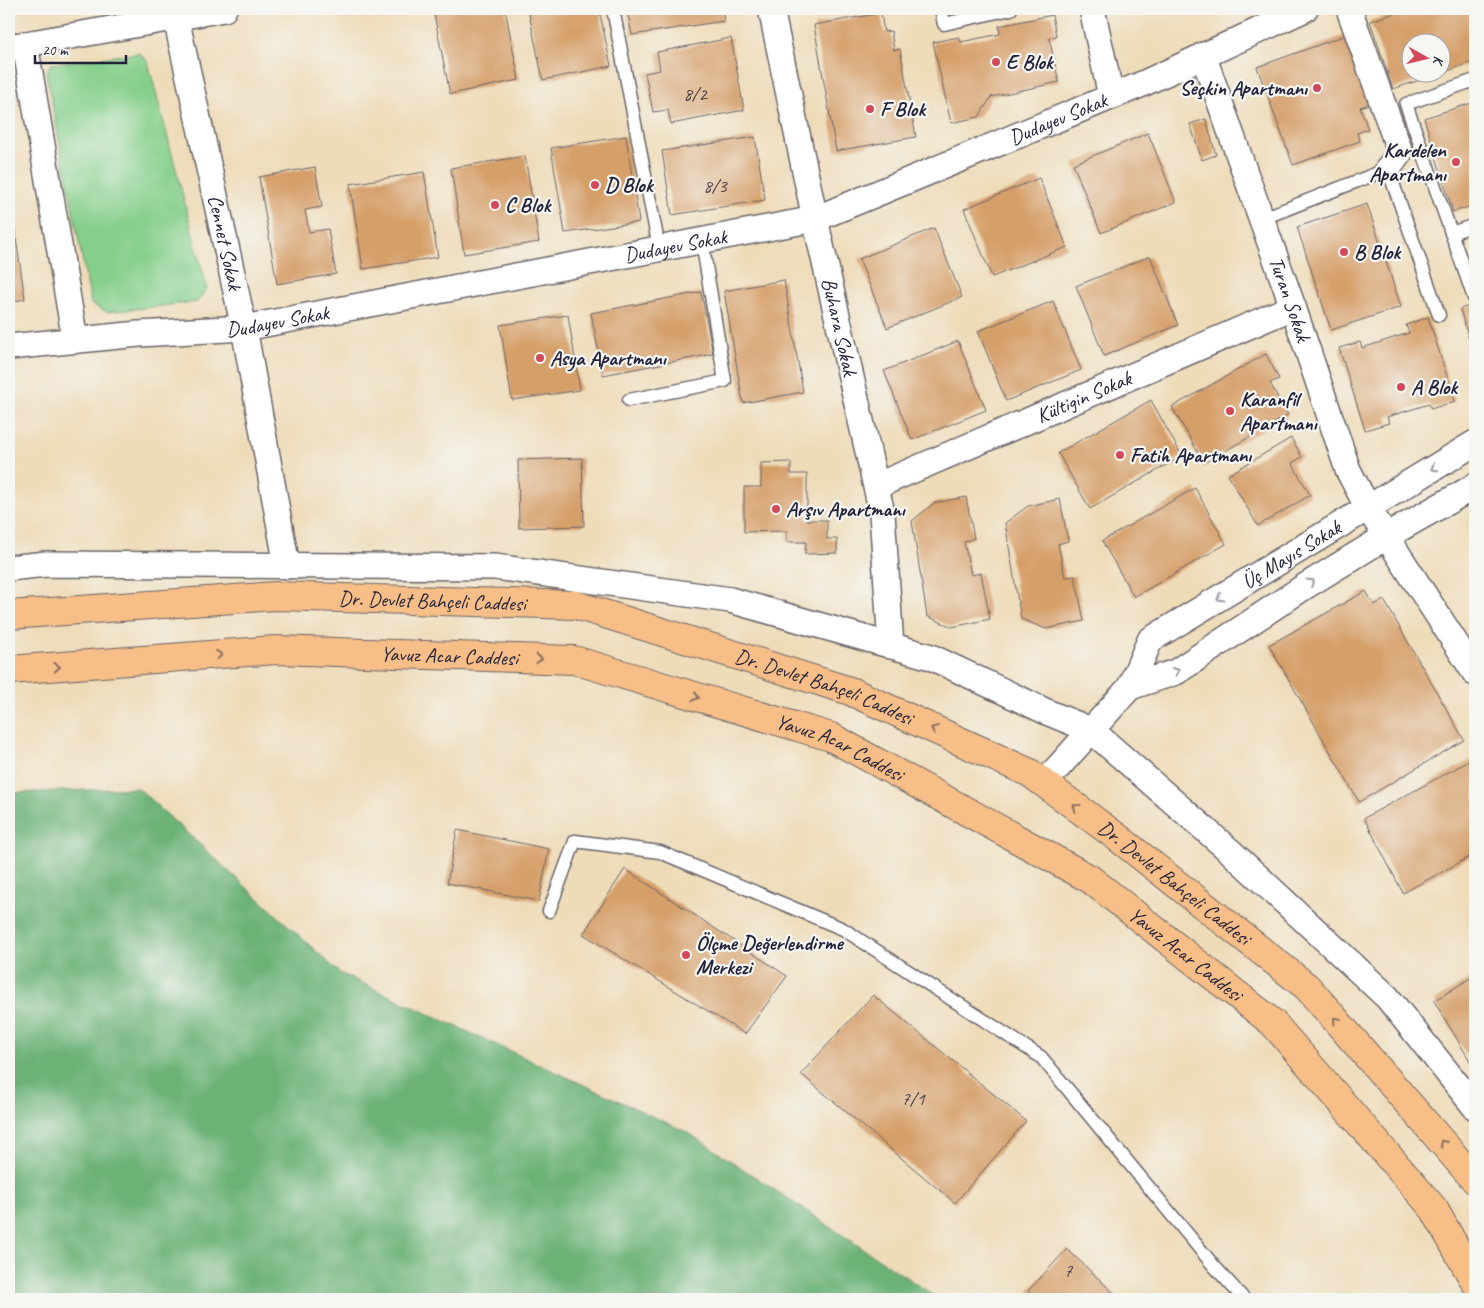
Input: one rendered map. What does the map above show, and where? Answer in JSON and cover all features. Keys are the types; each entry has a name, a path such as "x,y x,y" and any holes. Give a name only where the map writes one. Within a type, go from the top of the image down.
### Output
{"main road":[{"name":"Dr. Devlet Bahçeli Caddesi","path":"9,616 275,596 576,605 850,691 1030,773 1117,837 1307,987 1475,1180"},
{"name":"Yavuz Acar Caddesi","path":"9,670 276,650 574,660 831,737 1090,879 1272,1023 1434,1209 1475,1282"}],"street":[{"path":"75,340 17,45 175,13 224,9"},
{"name":"Buhara Sokak","path":"772,9 815,219 882,512 891,646"},
{"path":"1092,9 1111,96"},
{"name":"Dudayev Sokak","path":"9,347 139,334 244,328 815,219 1140,85 1305,9"},
{"path":"1349,9 1400,152 1388,169"},
{"name":"Cennet Sokak","path":"175,13 244,328 287,566"},
{"name":"Turan Sokak","path":"1204,55 1348,470 1368,508 1474,668"},
{"name":"Kültigin Sokak","path":"876,486 1292,307"},
{"name":"Üç Mayıs Sokak","path":"1044,783 1130,687 1150,640 1475,443"},
{"name":"Üç Mayıs Sokak","path":"1130,687 1176,672 1304,587 1387,536 1475,486"},
{"path":"9,568 46,564 495,567 730,600 931,657 1040,709 1091,730 1231,852 1387,997 1475,1107"}],"lane":[{"path":"613,9 659,248"},
{"path":"941,9 944,24 1011,9"},
{"path":"1474,298 1406,104 1475,80"},
{"path":"1261,219 1388,169 1439,315"},
{"path":"1451,233 1475,225"},
{"path":"629,400 725,381 702,240"},
{"path":"549,911 576,840 660,852 842,929 1041,1057 1214,1266 1244,1299"}],"green space":[{"path":"139,53 148,62 207,288 197,302 107,312 91,304 46,72 51,64"},
{"path":"138,788 340,973 689,1133 939,1299 9,1299 9,793"}],"building":[{"path":"433,9 505,9 519,80 450,94"},
{"path":"528,9 599,9 611,66 543,80"},
{"path":"627,9 722,9 724,21 632,35"},
{"path":"1407,9 1475,9 1475,61 1452,69 1452,32 1402,32 1402,82 1414,82 1393,89 1370,21"},
{"name":"F Blok","path":"881,13 884,32 891,31 894,50 900,49 916,137 836,151 814,25"},
{"name":"E Blok","path":"1052,15 1056,36 1049,38 1059,82 991,97 979,117 951,123 933,42 959,37 961,42 1000,34 999,26"},
{"name":"Seçkin Apartmanı","path":"1349,34 1373,103 1360,107 1368,129 1357,133 1360,141 1293,165 1257,67"},
{"path":"731,38 744,110 671,124 668,110 653,112 645,73 660,70 657,52"},
{"name":"Kardelen Apartmanı","path":"1475,102 1475,205 1453,212 1424,118"},
{"path":"1206,119 1216,155 1202,160 1190,124"},
{"path":"1148,133 1176,202 1101,233 1073,164"},
{"name":"D Blok","path":"626,136 639,222 565,233 551,148"},
{"path":"755,137 765,200 672,215 662,151"},
{"name":"C Blok","path":"525,156 539,242 464,254 451,168"},
{"path":"315,167 322,207 305,210 309,232 328,229 336,274 277,284 259,177"},
{"path":"424,172 438,257 363,269 350,184"},
{"path":"1039,178 1067,247 992,277 964,209"},
{"name":"B Blok","path":"1367,204 1401,307 1331,330 1297,227"},
{"path":"12,211 25,299 9,302 9,212"},
{"path":"934,228 962,297 887,328 859,259"},
{"path":"1150,256 1178,325 1104,356 1076,286"},
{"path":"784,280 803,392 743,403 724,291"},
{"path":"701,292 713,354 603,375 591,313"},
{"path":"1053,301 1081,370 1006,401 978,331"},
{"path":"1475,304 1475,359 1460,309"},
{"name":"Asya Apartmanı","path":"568,315 580,390 512,400 500,325"},
{"name":"A Blok","path":"1428,317 1455,401 1431,409 1429,404 1387,417 1389,423 1365,430 1339,348 1360,342 1362,348 1409,333 1406,325"},
{"path":"958,341 986,410 912,440 884,371"},
{"name":"Karanfil Apartmanı","path":"1266,354 1279,379 1270,383 1288,415 1204,463 1172,407"},
{"name":"Fatih Apartmanı","path":"1151,400 1182,456 1090,509 1058,453"},
{"path":"1291,438 1302,457 1292,463 1310,495 1258,526 1228,475"},
{"path":"582,458 584,526 519,528 518,460"},
{"name":"Arşıv Apartmanı","path":"791,462 791,474 807,474 807,520 827,520 827,539 837,539 837,553 805,554 806,542 787,542 787,531 744,532 744,487 761,487 761,463"},
{"path":"1195,488 1226,544 1134,597 1102,541"},
{"path":"966,497 974,538 964,542 971,575 981,573 990,619 952,627 927,616 912,521 934,503"},
{"path":"1060,499 1068,541 1058,544 1065,577 1075,576 1084,621 1046,629 1021,619 1005,523 1028,506"},
{"path":"1366,591 1374,605 1384,600 1464,740 1359,802 1269,645"},
{"path":"1471,760 1475,767 1475,854 1403,893 1364,818"},
{"path":"457,830 549,849 539,901 447,883"},
{"name":"Ölçme Değerlendirme Merkezi","path":"625,869 787,976 745,1034 583,934"},
{"path":"1475,886 1475,899 1469,890"},
{"path":"1475,975 1475,1069 1434,1001"},
{"path":"873,995 1026,1121 955,1203 801,1074"},
{"path":"1067,1249 1120,1299 1037,1299 1028,1291"}],"place":[{"name":"E Blok","path":"996,62"},
{"name":"Seçkin Apartmanı","path":"1317,88"},
{"name":"F Blok","path":"870,109"},
{"name":"Kardelen Apartmanı","path":"1456,162"},
{"name":"D Blok","path":"595,185"},
{"name":"C Blok","path":"495,205"},
{"name":"B Blok","path":"1344,252"},
{"name":"Asya Apartmanı","path":"540,358"},
{"name":"A Blok","path":"1401,387"},
{"name":"Karanfil Apartmanı","path":"1230,411"},
{"name":"Fatih Apartmanı","path":"1120,455"},
{"name":"Arşıv Apartmanı","path":"776,509"},
{"name":"Ölçme Değerlendirme Merkezi","path":"686,955"}]}
